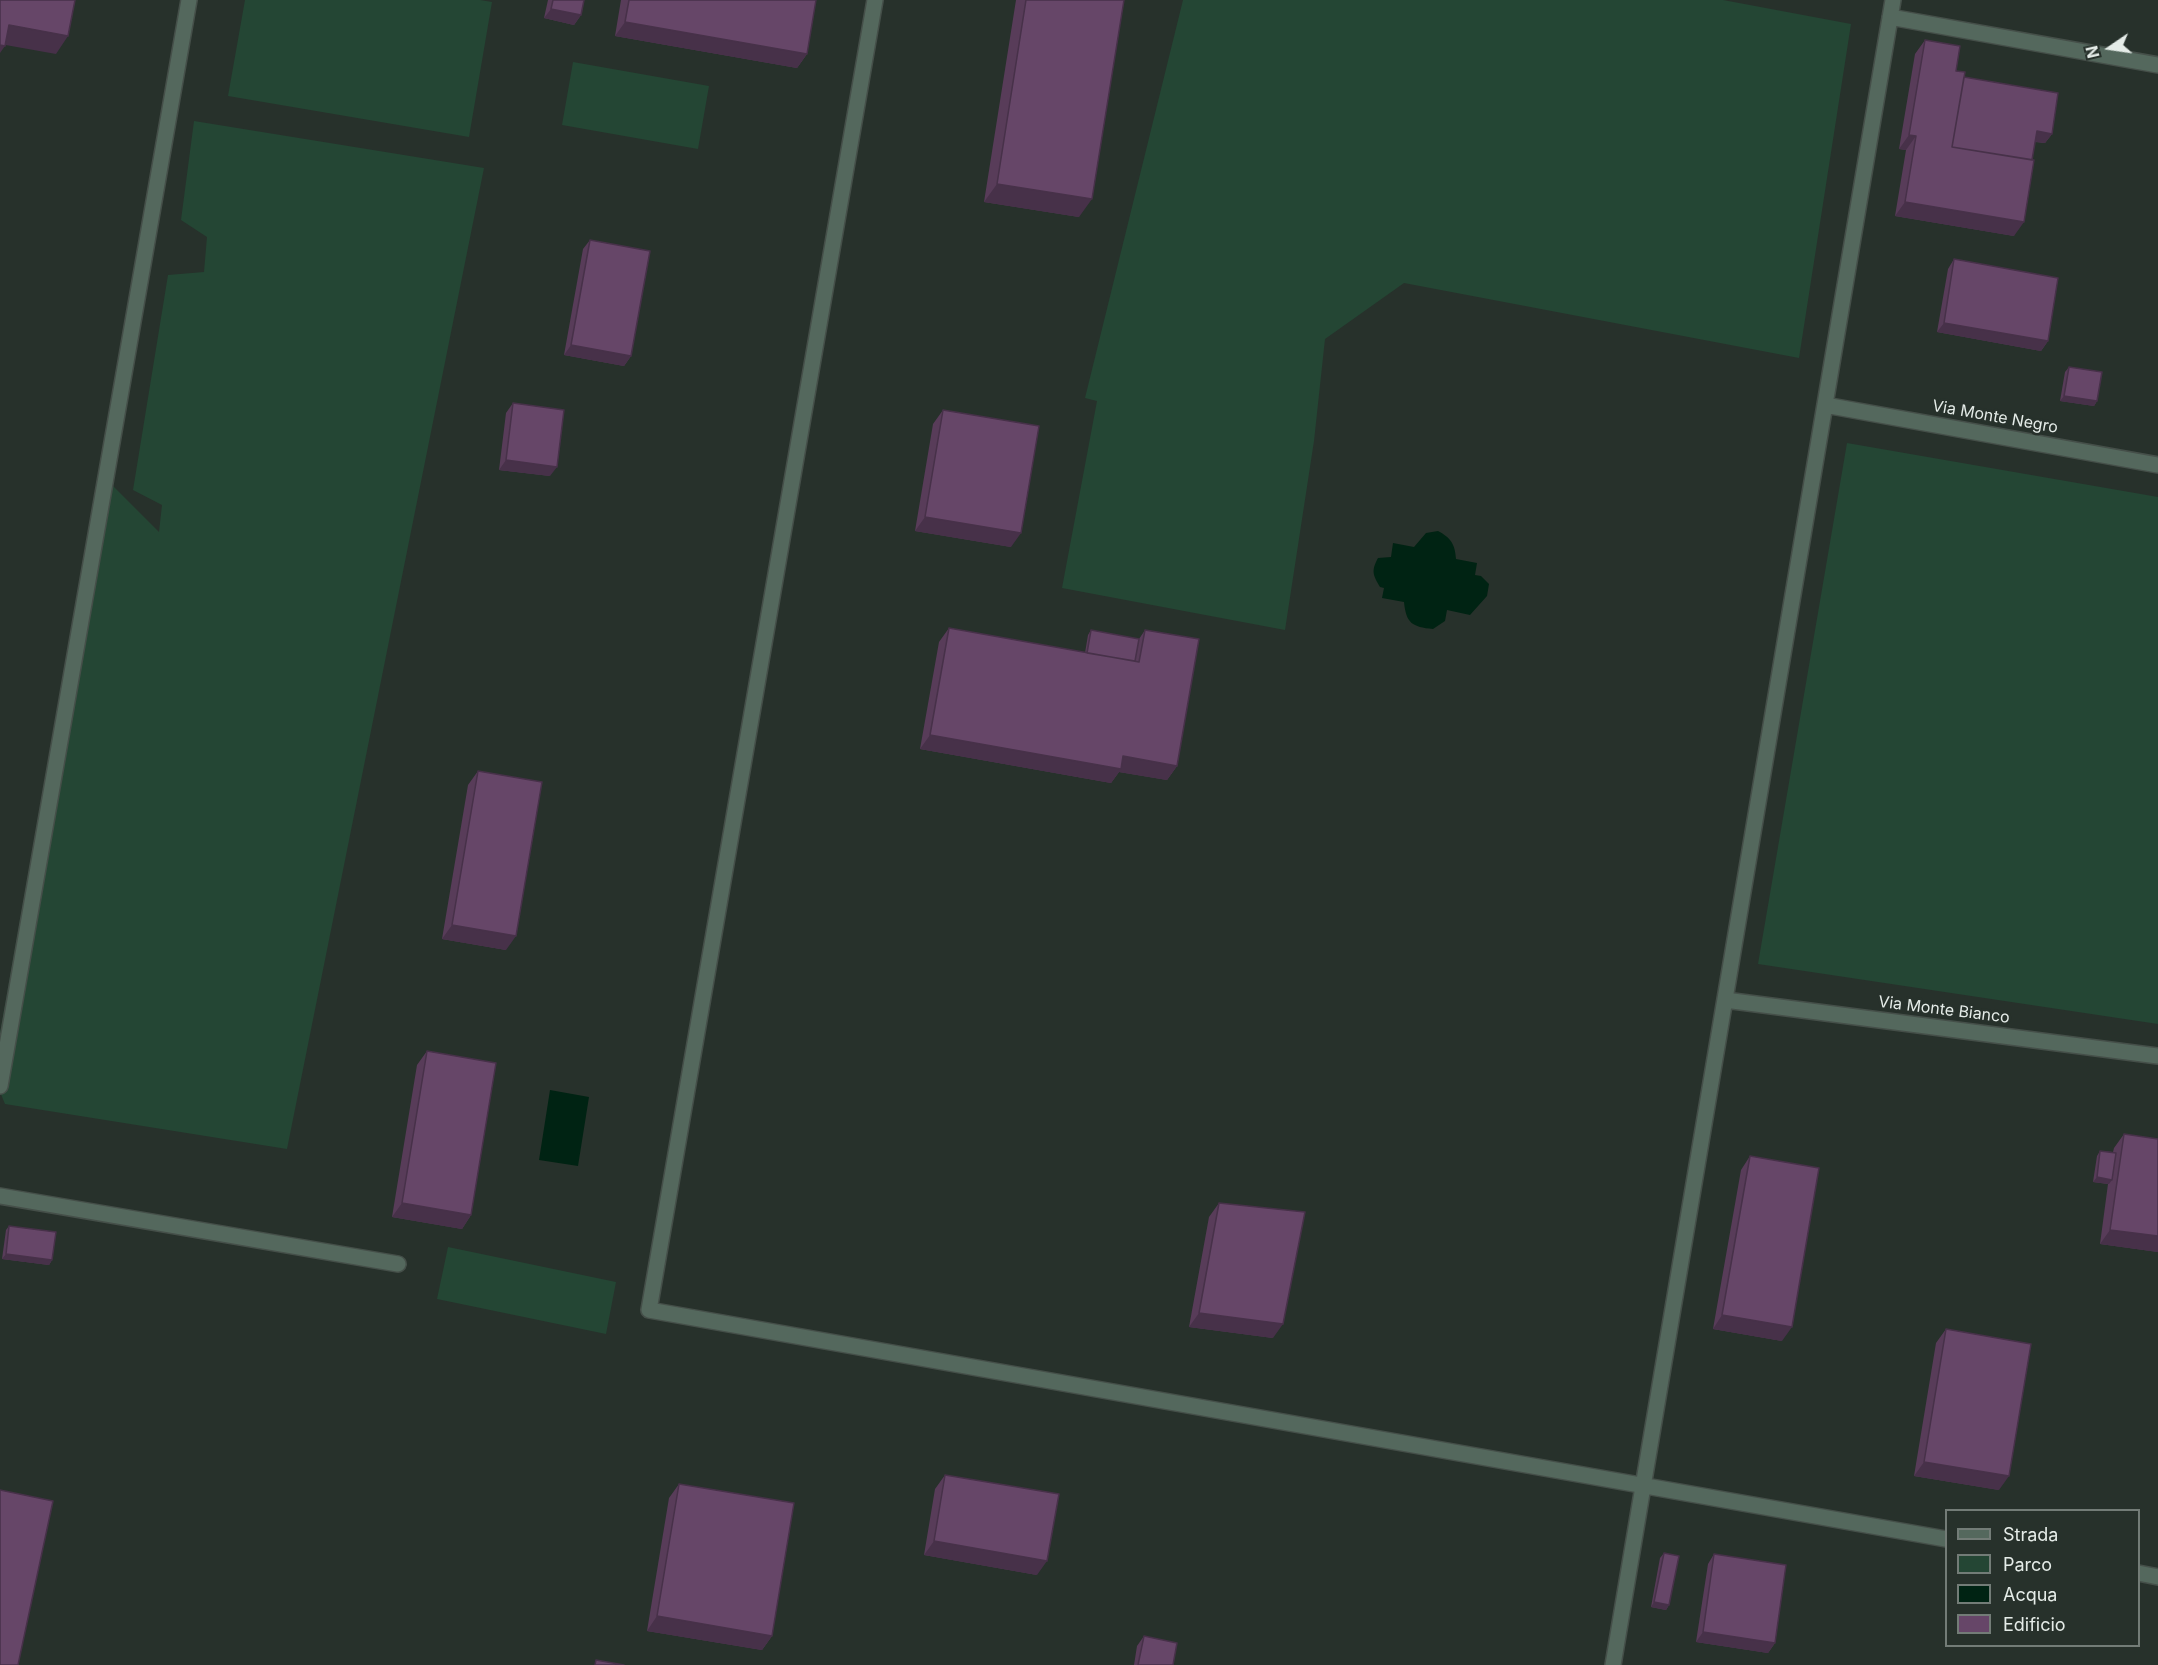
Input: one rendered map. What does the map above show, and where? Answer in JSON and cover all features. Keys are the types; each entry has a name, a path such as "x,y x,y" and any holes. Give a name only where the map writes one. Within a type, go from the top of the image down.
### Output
{"street":[{"path":"0,1086 189,0"},
{"path":"875,0 649,1310 1945,1539"},
{"path":"1613,1665 1893,0"},
{"path":"1890,17 2158,65"},
{"name":"Via Monte Negro","path":"1825,405 2158,465"},
{"name":"Via Monte Bianco","path":"1725,1000 2158,1056"},
{"path":"0,1196 398,1264"},
{"path":"2140,1573 2158,1577"}],"green space":[{"path":"245,0 480,0 492,2 469,137 228,96"},
{"path":"1183,0 1723,0 1851,24 1799,358 1404,283 1325,339 1314,441 1285,630 1062,588 1097,401 1085,398"},
{"path":"573,62 709,86 698,149 562,125"},
{"path":"194,121 484,168 287,1149 5,1104 0,1092 0,1033 99,472 159,532 162,505 133,490 168,275 204,272 207,237 181,220"},
{"path":"1847,443 2158,497 2158,1024 1758,964"},
{"path":"448,1247 616,1282 606,1334 437,1299"}],"water":[{"path":"1438,531 1452,542 1456,559 1477,563 1475,575 1481,576 1489,584 1487,596 1470,615 1447,610 1445,621 1433,629 1411,623 1406,615 1404,602 1382,598 1384,588 1380,587 1374,576 1374,566 1378,558 1391,557 1393,543 1414,547 1426,533"},
{"path":"550,1090 589,1097 578,1166 539,1160"}],"building":[{"path":"0,0 75,0 68,36 9,25 5,46 0,45"},
{"path":"553,0 584,0 581,15 551,9"},
{"path":"629,0 816,0 807,54 625,22"},
{"path":"1026,0 1124,0 1092,199 997,184"},
{"path":"1925,40 1960,46 1956,71 1965,72 1952,147 2034,160 2024,222 1905,202 1916,136 1909,135"},
{"path":"1964,77 2058,93 2052,134 2037,131 2032,160 1952,147"},
{"path":"590,240 650,251 631,356 571,345"},
{"path":"1954,259 2058,278 2048,341 1944,323"},
{"path":"2069,367 2102,372 2097,401 2064,396"},
{"path":"513,403 564,410 557,467 506,460"},
{"path":"943,410 1039,426 1021,533 925,517"},
{"path":"949,628 1139,662 1145,630 1199,639 1177,766 1123,756 1121,769 930,735"},
{"path":"1091,630 1139,639 1135,661 1087,653"},
{"path":"478,771 542,782 516,936 452,925"},
{"path":"427,1051 496,1063 471,1215 402,1203"},
{"path":"2124,1134 2158,1139 2158,1236 2110,1230"},
{"path":"2100,1151 2116,1153 2112,1180 2097,1177"},
{"path":"1750,1156 1819,1168 1792,1327 1722,1315"},
{"path":"1219,1203 1305,1212 1283,1324 1199,1313"},
{"path":"9,1226 56,1232 52,1260 6,1254"},
{"path":"1946,1329 2031,1344 2009,1476 1924,1462"},
{"path":"945,1475 1059,1494 1047,1561 934,1541"},
{"path":"679,1484 794,1503 772,1636 657,1616"},
{"path":"0,1490 53,1501 18,1665 0,1665"},
{"path":"1664,1553 1679,1556 1669,1605 1654,1602"},
{"path":"1714,1554 1786,1565 1775,1643 1703,1632"},
{"path":"1144,1636 1177,1643 1173,1665 1138,1665"},
{"path":"596,1660 624,1665 595,1665"}]}
